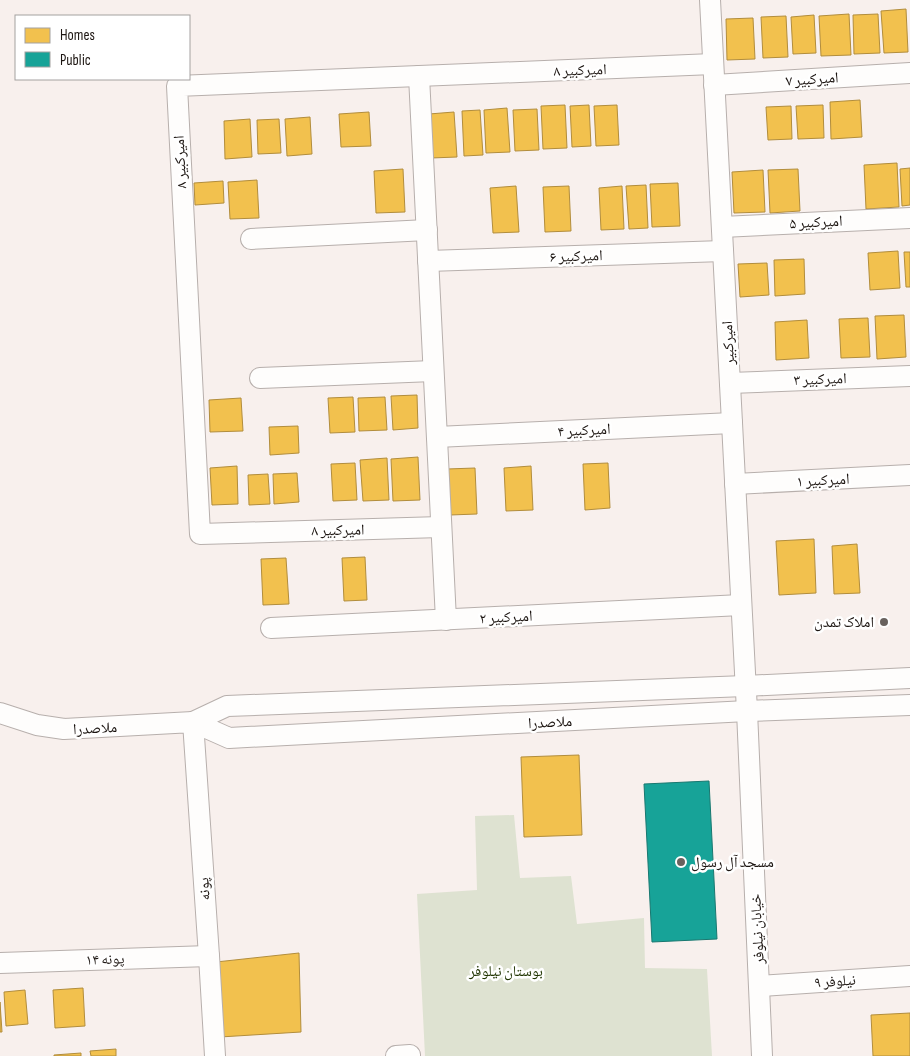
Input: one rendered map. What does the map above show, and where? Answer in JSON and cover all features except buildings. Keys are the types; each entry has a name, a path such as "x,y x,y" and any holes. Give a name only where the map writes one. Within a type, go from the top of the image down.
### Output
{"street":[{"name":"امیرکبیر","path":"710,0 745,686"},
{"name":"امیرکبیر ۸","path":"441,527 200,534 176,86 713,64"},
{"name":"امیرکبیر ۷","path":"714,85 910,73"},
{"path":"419,76 446,620"},
{"name":"امیرکبیر ۵","path":"722,227 910,218"},
{"path":"251,238 427,230"},
{"name":"امیرکبیر ۶","path":"428,262 723,251"},
{"path":"260,378 434,371"},
{"name":"امیرکبیر ۳","path":"730,383 910,376"},
{"name":"امیرکبیر ۴","path":"437,437 732,423"},
{"name":"امیرکبیر ۱","path":"735,484 910,475"},
{"name":"امیرکبیر ۲","path":"271,628 741,605"},
{"name":"ملاصدرا","path":"0,713 37,726 64,730 192,722 227,706 910,678"},
{"name":"خیابان نیلوفر","path":"745,686 762,1056"},
{"name":"ملاصدرا","path":"192,722 229,738 747,711 910,705"},
{"name":"پونه","path":"192,722 215,1056"},
{"name":"پونه ۱۴","path":"0,963 209,956"},
{"name":"نیلوفر ۹","path":"760,986 910,976"}],"green space":[{"name":"بوستان نیلوفر","path":"514,815 520,878 571,876 577,924 644,918 645,968 707,969 712,1056 425,1056 417,894 477,890 475,816"}],"place":[{"name":"املاک تمدن","path":"884,622"},
{"name":"مسجد آل رسول","path":"681,862"}]}
